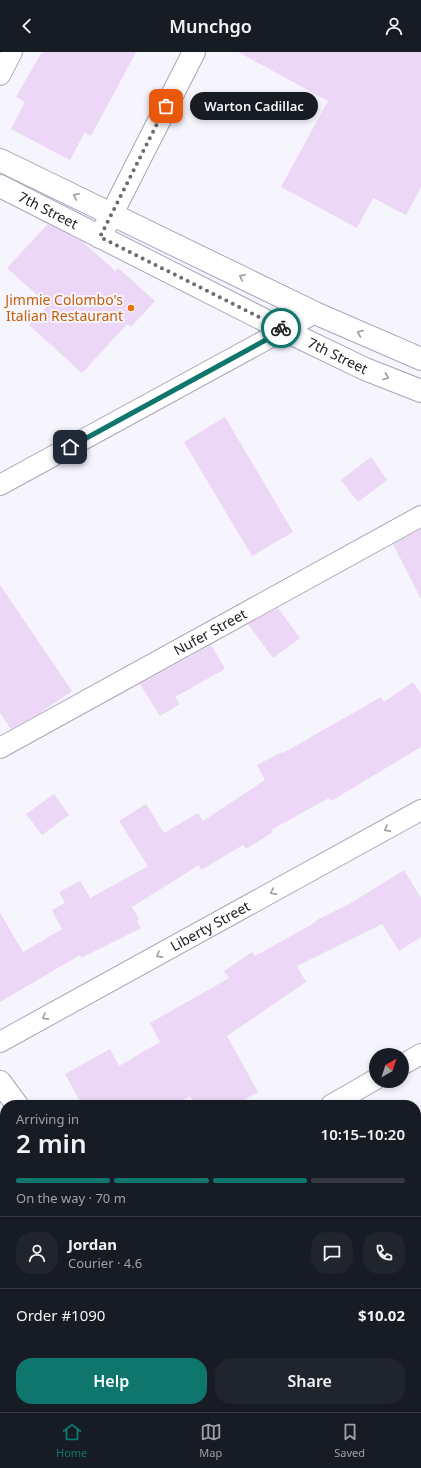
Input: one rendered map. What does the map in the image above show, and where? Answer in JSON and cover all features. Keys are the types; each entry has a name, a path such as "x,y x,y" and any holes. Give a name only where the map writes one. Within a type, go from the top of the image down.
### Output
{"main road":[{"path":"100,237 194,52"},
{"name":"7th Street","path":"0,160 315,313 421,359"},
{"name":"7th Street","path":"0,186 284,330 365,369 421,391"},
{"path":"0,1082 13,1100"}],"street":[{"path":"0,75 12,52"},
{"path":"0,485 315,313"},
{"name":"Nufer Street","path":"0,748 421,516"},
{"name":"Liberty Street","path":"0,1042 421,810"},
{"path":"409,1061 421,1054"},
{"path":"340,1100 369,1083"}],"building":[{"path":"42,52 136,52 91,136 85,132 70,160 11,129 25,102 16,97"},
{"path":"238,52 421,52 421,187 406,215 373,198 357,228 281,187 328,101"},
{"path":"48,224 83,242 115,271 118,268 155,301 131,327 127,324 82,373 29,325 48,305 7,268"},
{"path":"225,417 293,532 252,556 184,442"},
{"path":"371,457 387,480 358,502 341,480"},
{"path":"421,529 421,599 393,544"},
{"path":"0,585 72,691 38,714 11,729 0,713"},
{"path":"278,608 300,638 273,658 248,624"},
{"path":"211,645 225,669 175,697 180,704 160,716 140,684"},
{"path":"413,682 421,694 421,747 331,801 329,798 271,830 273,832 246,849 243,845 201,870 199,865 132,907 139,919 137,921 141,928 81,958 80,955 0,1002 0,913 23,952 62,929 52,910 65,903 59,892 80,881 90,898 148,866 119,821 146,804 164,833 198,813 203,821 265,780 257,765 282,752 283,753 381,697 384,702"},
{"path":"54,794 69,815 42,835 26,814"},
{"path":"404,870 421,898 421,937 399,951 382,924 297,966 306,982 227,1036 258,1092 243,1100 192,1100 190,1096 183,1100 79,1100 65,1074 110,1049 119,1066 160,1042 150,1023 229,978 224,971 252,952 255,956 316,922 315,921 351,903"}],"way so far":[{"path":"166,106 100,237 281,328"}],"place":[{"name":"Warton Cadillac","path":"166,106"},
{"name":"Jimmie Colombo's Italian Restaurant","path":"131,308"}],"route":[{"path":"70,447 284,330 281,328"}]}
